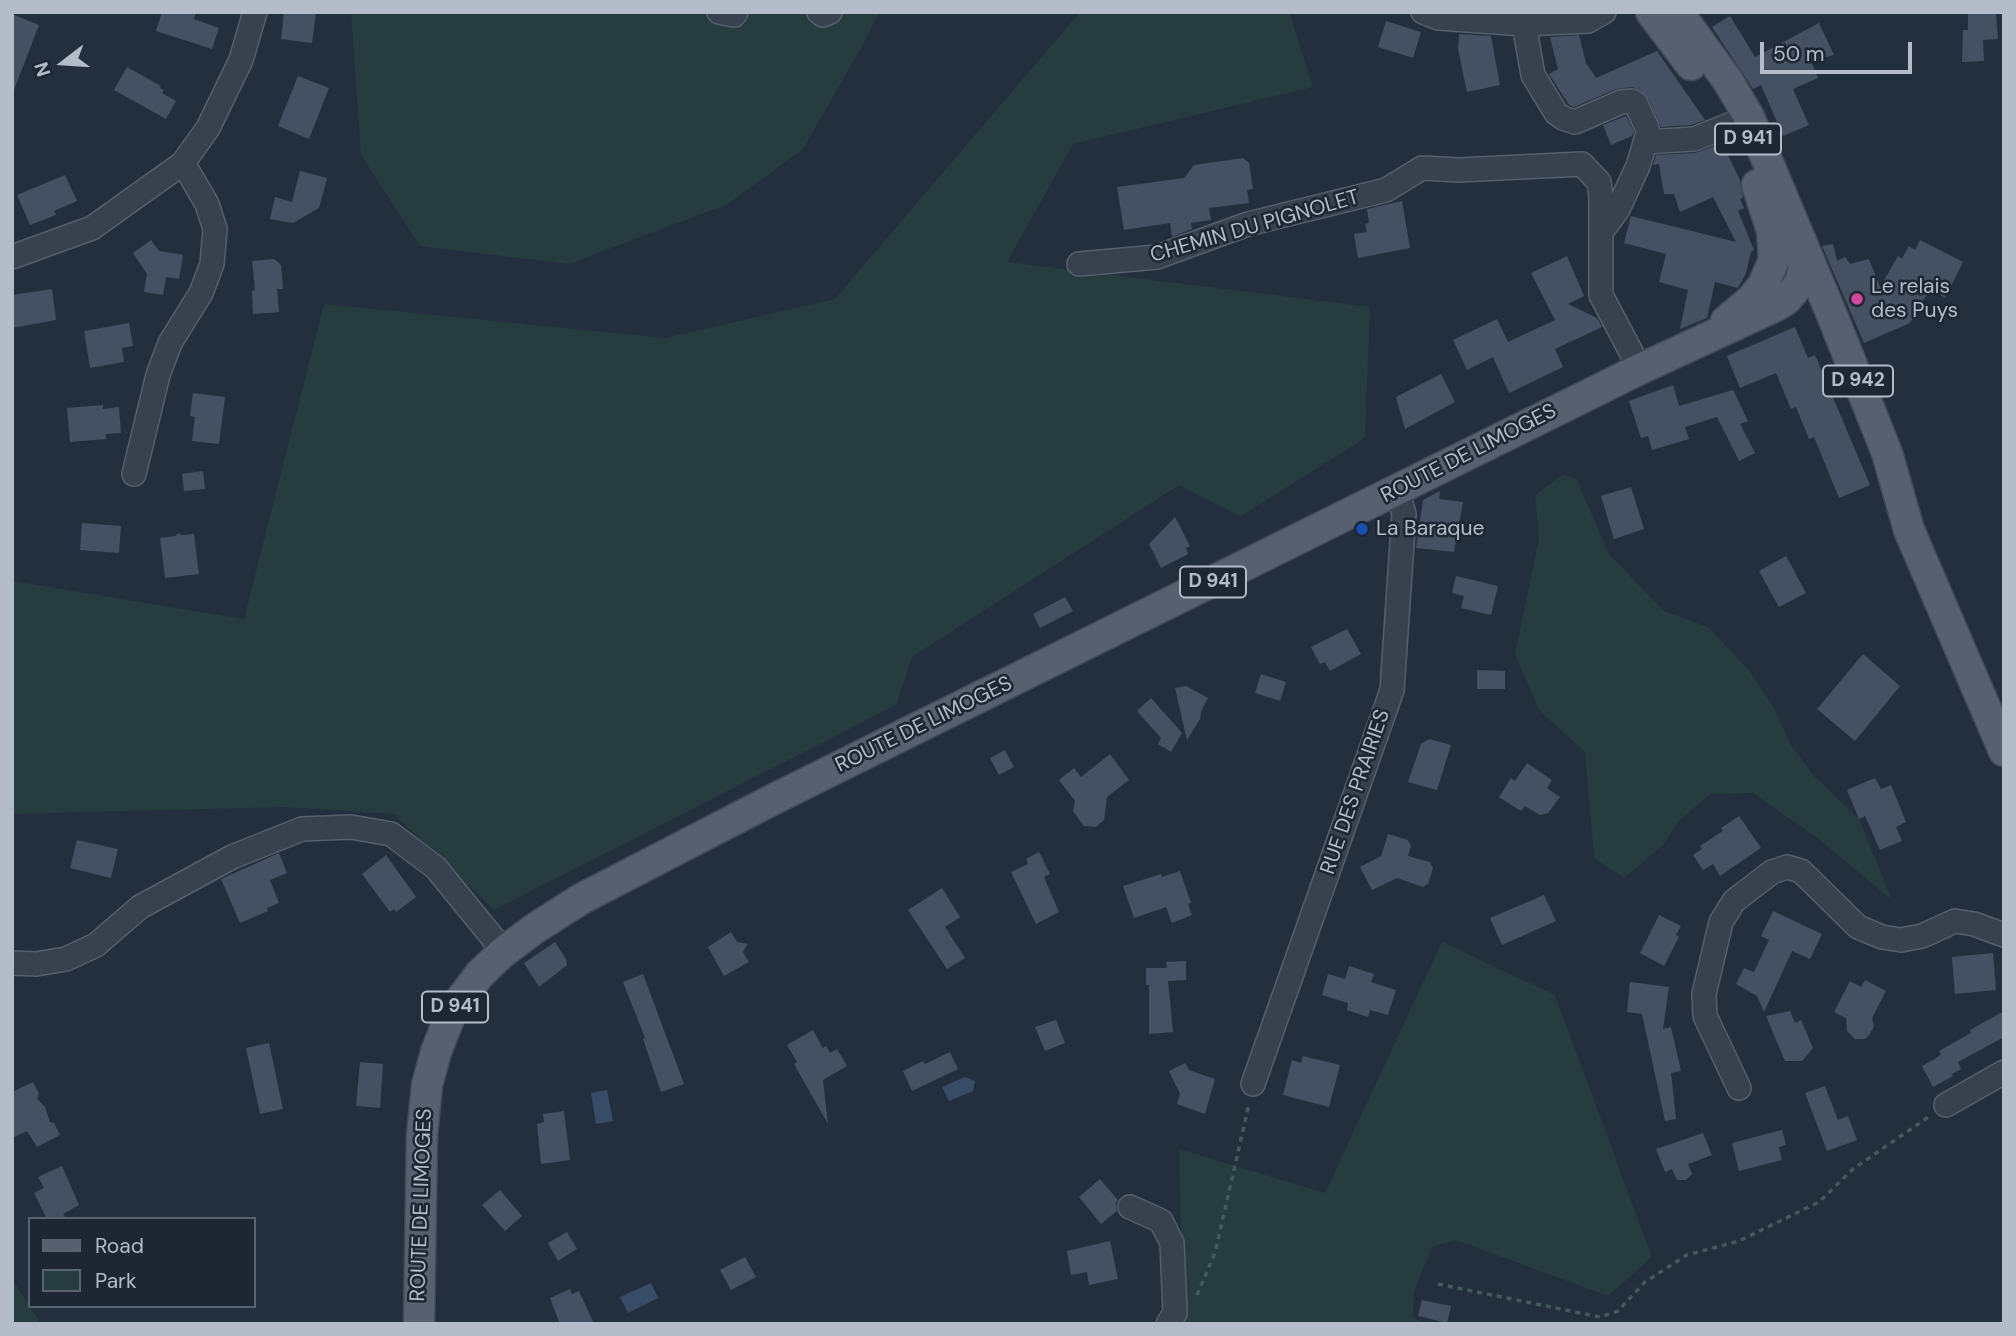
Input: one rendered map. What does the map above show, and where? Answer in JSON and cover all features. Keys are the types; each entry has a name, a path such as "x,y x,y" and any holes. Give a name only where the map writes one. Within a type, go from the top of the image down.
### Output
{"main road":[{"name":"D 941","path":"1651,12 1712,95 1739,121 1780,215 1801,282"},
{"name":"D 941","path":"1665,12 1721,90 1797,236 1804,263 1801,282"},
{"name":"D 941","path":"1678,12 1728,81 1772,231 1774,260 1768,296"},
{"name":"D 942","path":"1797,236 1834,320 1886,453 1909,530"},
{"path":"1818,326 1798,307 1768,296 1781,279 1801,282 1815,300 1909,530"},
{"name":"D 942","path":"1801,282 1870,459 1909,530 2004,751"},
{"name":"ROUTE DE LIMOGES","path":"419,1324 422,1135 427,1085 452,1011 480,974 502,953 581,899 775,799 1708,336 1751,300 1768,296"}],"street":[{"path":"12,257 92,228 183,163 208,128 242,60 255,12"},
{"path":"719,12 734,15 736,12"},
{"path":"819,12 823,15 830,12"},
{"path":"1423,12 1438,18 1524,24 1588,21 1604,12"},
{"path":"1524,24 1533,75 1556,113 1575,122 1621,102 1632,101 1647,128 1638,166 1618,209 1602,231"},
{"path":"1645,142 1694,139 1739,121"},
{"path":"134,474 158,375 170,343 201,293 212,264 215,229 207,204 183,163"},
{"name":"CHEMIN DU PIGNOLET","path":"1079,264 1157,257 1248,224 1386,190 1422,169 1460,170 1582,164 1599,182 1602,231 1601,295 1640,369"},
{"name":"RUE DES PRAIRIES","path":"1253,1084 1392,690 1404,514 1397,490"},
{"path":"12,963 36,964 66,959 96,945 140,907 244,852 303,830 351,827 391,834 436,868 502,953"},
{"path":"1739,1088 1704,1016 1704,994 1721,922 1734,901 1772,872 1787,867 1801,871 1858,927 1882,937 1901,940 1922,936 1955,921 1974,924 2004,935"},
{"path":"1946,1104 2004,1072"},
{"path":"1130,1207 1161,1221 1172,1243 1172,1319"}],"path":[{"path":"1172,1319 1192,1306 1215,1253 1253,1084"},
{"path":"1438,1284 1600,1317 1618,1311 1645,1282 1687,1255 1739,1241 1819,1202 1853,1169 1946,1104"}],"green space":[{"path":"351,12 879,12 803,149 728,204 569,264 420,246 361,155"},
{"path":"1080,12 1289,12 1313,87 1073,144 1007,262 1370,307 1365,438 1241,516 1179,485 912,657 896,705 494,910 394,814 284,807 12,814 12,581 244,619 324,304 665,338 835,299"},
{"path":"1563,474 1577,480 1609,554 1664,611 1708,627 1749,670 1774,708 1791,745 1814,776 1859,819 1892,900 1816,837 1753,793 1710,794 1677,823 1663,845 1624,878 1594,858 1585,752 1539,710 1515,654 1539,539 1535,495"},
{"path":"1442,942 1555,995 1652,1257 1608,1296 1456,1240 1432,1247 1414,1291 1413,1316 1423,1324 1184,1324 1179,1149 1325,1193"},
{"path":"12,1279 28,1308 41,1324 12,1324"}],"water":[{"path":"965,1077 975,1081 973,1091 949,1101 942,1087"},
{"path":"607,1090 613,1121 596,1124 591,1093"},
{"path":"651,1283 658,1298 628,1313 620,1297"}],"building":[{"path":"162,12 196,12 194,19 219,28 212,49 156,31"},
{"path":"284,12 316,12 312,43 281,39"},
{"path":"1968,12 1996,12 1998,39 1983,40 1984,61 1962,62 1963,30 1968,30"},
{"path":"12,14 39,25 14,90 12,90"},
{"path":"1730,16 1755,57 1819,23 1834,55 1811,61 1818,78 1793,89 1809,125 1783,136 1761,85 1753,89 1712,27"},
{"path":"1386,21 1421,32 1413,58 1378,47"},
{"path":"1459,34 1491,36 1500,85 1467,92 1458,49"},
{"path":"1579,35 1586,63 1596,78 1657,51 1705,120 1691,125 1661,127 1648,98 1632,87 1616,89 1574,107 1569,105 1549,74 1558,69 1550,37"},
{"path":"127,67 161,86 164,90 162,93 176,101 166,119 114,90"},
{"path":"298,76 329,88 309,139 278,126"},
{"path":"1626,116 1634,132 1632,136 1611,145 1603,125"},
{"path":"1722,143 1740,180 1743,198 1740,199 1744,208 1738,211 1754,250 1738,288 1715,282 1707,318 1680,329 1688,290 1659,282 1666,254 1624,243 1631,216 1736,242 1713,197 1680,212 1674,194 1664,194 1659,164 1653,165 1656,155 1695,153"},
{"path":"1243,158 1249,163 1253,189 1247,190 1249,203 1209,208 1211,220 1191,223 1192,229 1172,237 1170,223 1124,230 1117,187 1184,178 1194,165"},
{"path":"300,171 327,178 319,208 293,223 270,219 275,197 292,202"},
{"path":"65,175 77,201 54,211 56,215 30,225 17,195"},
{"path":"1402,201 1410,248 1358,258 1354,234 1367,232 1367,209"},
{"path":"151,240 159,251 183,255 179,279 166,277 163,295 144,292 147,274 133,253"},
{"path":"1920,240 1963,262 1945,298 1930,289 1910,323 1864,343 1822,246 1833,244 1837,261 1845,257 1850,264 1869,259 1880,287 1898,256 1902,259 1909,246 1915,250"},
{"path":"1567,256 1584,296 1568,304 1597,318 1602,327 1555,349 1563,367 1509,393 1493,357 1467,370 1453,340 1497,319 1508,342 1555,320 1531,273"},
{"path":"274,259 281,265 283,289 277,289 279,312 253,314 252,291 255,290 252,261"},
{"path":"52,289 56,320 12,328 12,295"},
{"path":"129,323 133,346 122,348 124,362 90,368 84,331"},
{"path":"1795,327 1808,358 1815,355 1870,485 1839,498 1814,437 1809,439 1796,407 1791,409 1776,373 1740,388 1727,356"},
{"path":"1441,374 1455,402 1405,429 1396,397"},
{"path":"1673,385 1679,406 1733,390 1748,421 1740,424 1755,453 1739,461 1717,417 1685,427 1689,439 1652,450 1648,436 1641,438 1629,401"},
{"path":"193,393 225,397 219,444 192,441 195,417 190,416"},
{"path":"103,405 103,409 119,407 121,433 106,434 106,439 70,442 67,408"},
{"path":"203,471 205,489 184,491 182,474"},
{"path":"1631,487 1644,529 1614,539 1601,496"},
{"path":"1440,491 1439,499 1463,502 1454,552 1416,548 1423,500"},
{"path":"1175,517 1190,546 1186,548 1188,554 1161,568 1149,544"},
{"path":"82,523 121,526 119,553 80,550"},
{"path":"179,533 194,534 199,574 165,578 160,538"},
{"path":"1786,556 1806,593 1779,607 1759,571"},
{"path":"1456,576 1498,586 1491,615 1461,608 1464,596 1452,593"},
{"path":"1065,597 1073,611 1040,628 1033,614"},
{"path":"1347,629 1361,654 1330,671 1325,662 1320,664 1311,647"},
{"path":"1863,654 1900,686 1855,741 1817,709"},
{"path":"1477,670 1505,671 1505,689 1477,689"},
{"path":"1261,674 1286,682 1280,701 1255,693"},
{"path":"1186,686 1208,698 1200,719 1187,740 1175,688"},
{"path":"1151,698 1182,733 1171,752 1158,744 1161,738 1137,711"},
{"path":"1429,739 1451,745 1437,790 1408,782 1421,744"},
{"path":"1005,750 1014,767 999,775 990,758"},
{"path":"1110,754 1129,780 1107,797 1104,820 1096,827 1084,826 1073,811 1075,801 1059,780 1074,768 1081,777"},
{"path":"1527,763 1552,780 1547,788 1560,797 1548,813 1540,815 1525,806 1521,811 1499,797 1511,778 1515,781"},
{"path":"1875,778 1881,789 1891,785 1906,822 1896,827 1902,841 1880,850 1865,816 1859,819 1847,790"},
{"path":"1739,816 1761,848 1720,876 1713,864 1703,870 1693,855 1702,849 1700,846 1723,831 1721,828"},
{"path":"1388,834 1408,840 1411,846 1408,856 1430,862 1433,868 1428,884 1423,887 1397,878 1372,890 1360,867 1381,856"},
{"path":"77,840 118,849 111,878 70,868"},
{"path":"1039,852 1050,874 1044,877 1059,912 1036,924 1011,872 1028,864 1026,859"},
{"path":"279,853 287,873 270,880 279,903 240,923 221,879"},
{"path":"386,855 416,897 396,912 394,909 390,912 362,874"},
{"path":"1180,871 1191,903 1188,904 1192,915 1172,923 1166,907 1134,918 1123,886"},
{"path":"942,888 960,917 945,927 965,958 947,969 908,910"},
{"path":"1544,895 1556,921 1502,945 1490,918"},
{"path":"1773,911 1822,934 1810,959 1792,951 1764,1012 1757,996 1736,984 1744,968 1754,972 1769,940 1761,936"},
{"path":"1659,915 1681,926 1676,935 1679,937 1664,966 1640,953"},
{"path":"731,932 737,942 748,944 743,952 749,962 724,976 708,947"},
{"path":"555,942 567,965 539,987 524,963"},
{"path":"1993,953 1996,990 1955,994 1952,957"},
{"path":"1186,961 1186,980 1168,981 1173,1032 1149,1034 1149,985 1146,985 1146,968 1167,968 1166,962"},
{"path":"1349,966 1374,974 1371,982 1396,990 1388,1015 1370,1010 1368,1017 1347,1010 1348,1003 1322,995 1328,974 1345,979"},
{"path":"643,974 684,1084 661,1092 643,1039 645,1038 623,982"},
{"path":"1865,980 1886,991 1872,1018 1874,1026 1870,1034 1865,1039 1855,1039 1847,1031 1846,1018 1834,1012 1850,981 1861,987"},
{"path":"1630,982 1669,987 1663,1029 1671,1027 1681,1071 1671,1073 1676,1119 1665,1121 1642,1014 1627,1012"},
{"path":"1790,1011 1795,1023 1801,1020 1813,1048 1802,1061 1785,1061 1766,1016"},
{"path":"2004,1011 2004,1037 1958,1062 1961,1069 1933,1087 1922,1066 1941,1055 1939,1051 1971,1033 1970,1030"},
{"path":"1056,1020 1065,1043 1045,1051 1035,1027"},
{"path":"813,1030 823,1048 826,1046 830,1053 837,1049 847,1066 823,1080 828,1124 794,1064 797,1062 787,1045"},
{"path":"269,1043 283,1109 260,1114 246,1048"},
{"path":"950,1052 958,1069 912,1091 903,1071"},
{"path":"1303,1056 1340,1065 1329,1107 1283,1095 1292,1060 1301,1063"},
{"path":"360,1062 383,1064 380,1108 356,1106"},
{"path":"1185,1063 1189,1070 1215,1079 1205,1114 1177,1104 1180,1094 1169,1071"},
{"path":"33,1082 39,1093 37,1099 45,1107 50,1122 54,1123 60,1135 37,1147 27,1131 12,1138 12,1092"},
{"path":"1825,1086 1838,1120 1848,1116 1857,1140 1827,1151 1805,1093"},
{"path":"564,1111 570,1160 541,1164 537,1124 544,1122 543,1114"},
{"path":"1782,1130 1786,1145 1779,1147 1782,1160 1739,1171 1732,1143"},
{"path":"1703,1133 1712,1155 1688,1164 1692,1174 1686,1180 1677,1180 1672,1169 1665,1172 1656,1149"},
{"path":"62,1166 79,1205 63,1214 65,1217 46,1217 34,1193 44,1188 38,1177"},
{"path":"1100,1179 1118,1200 1117,1211 1101,1224 1079,1197"},
{"path":"500,1190 522,1216 505,1231 482,1205"},
{"path":"567,1232 577,1249 558,1261 548,1243"},
{"path":"1110,1241 1118,1279 1089,1285 1087,1272 1071,1275 1067,1251"},
{"path":"745,1257 756,1277 731,1290 720,1270"},
{"path":"570,1289 572,1294 579,1291 594,1324 560,1324 550,1298"},
{"path":"1422,1300 1451,1306 1447,1323 1418,1316"}],"place":[{"name":"Le relais des Puys","path":"1857,299"},
{"name":"La Baraque","path":"1362,529"}]}
